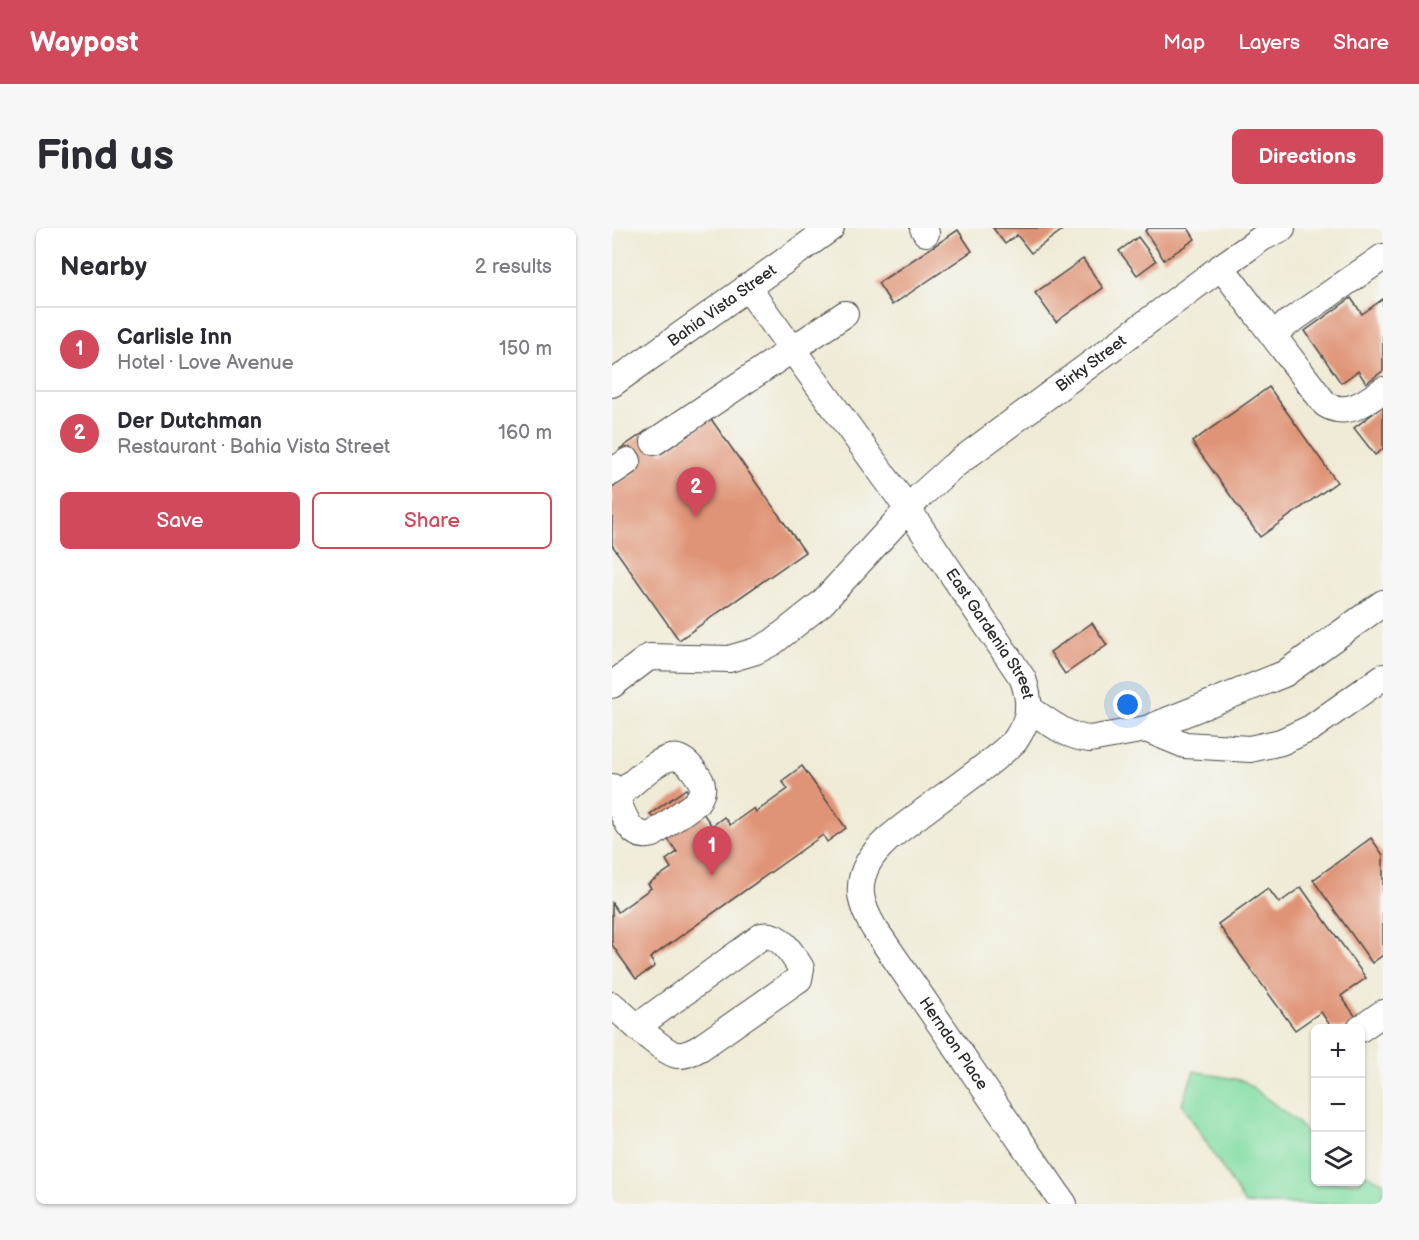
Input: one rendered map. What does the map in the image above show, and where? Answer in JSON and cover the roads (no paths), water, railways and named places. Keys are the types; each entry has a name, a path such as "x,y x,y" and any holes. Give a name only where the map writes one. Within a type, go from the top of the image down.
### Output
{"street":[{"name":"Bahia Vista Street","path":"612,384 831,228"},
{"name":"Birky Street","path":"612,685 650,657 729,659 766,646 785,634 822,603 933,483 1001,429 1267,231"},
{"path":"1272,334 1383,256"},
{"path":"1221,267 1319,398 1330,407 1352,409 1362,405 1383,390"},
{"name":"East Gardenia Street","path":"747,287 908,509 1023,680 1028,696 1024,727 1015,741 893,836 868,862 863,879"},
{"path":"654,442 845,314"},
{"path":"1028,708 1064,732 1081,739 1146,729 1284,674 1383,603"},
{"path":"1146,729 1185,745 1250,749 1281,742 1311,728 1383,678"},
{"path":"675,757 687,763 702,782 701,796 696,803 647,836 640,835 631,828 614,795 655,765 675,757"},
{"name":"Herndon Place","path":"863,879 860,896 863,909 874,928 1064,1204"},
{"path":"612,1005 670,1053 685,1055 700,1048 799,979 801,968 790,951 776,937 770,934 762,936 638,1026"},
{"path":"1365,1026 1383,1013"}],"place":[{"name":"Der Dutchman","path":"696,517"},
{"name":"Carlisle Inn","path":"712,876"}]}
